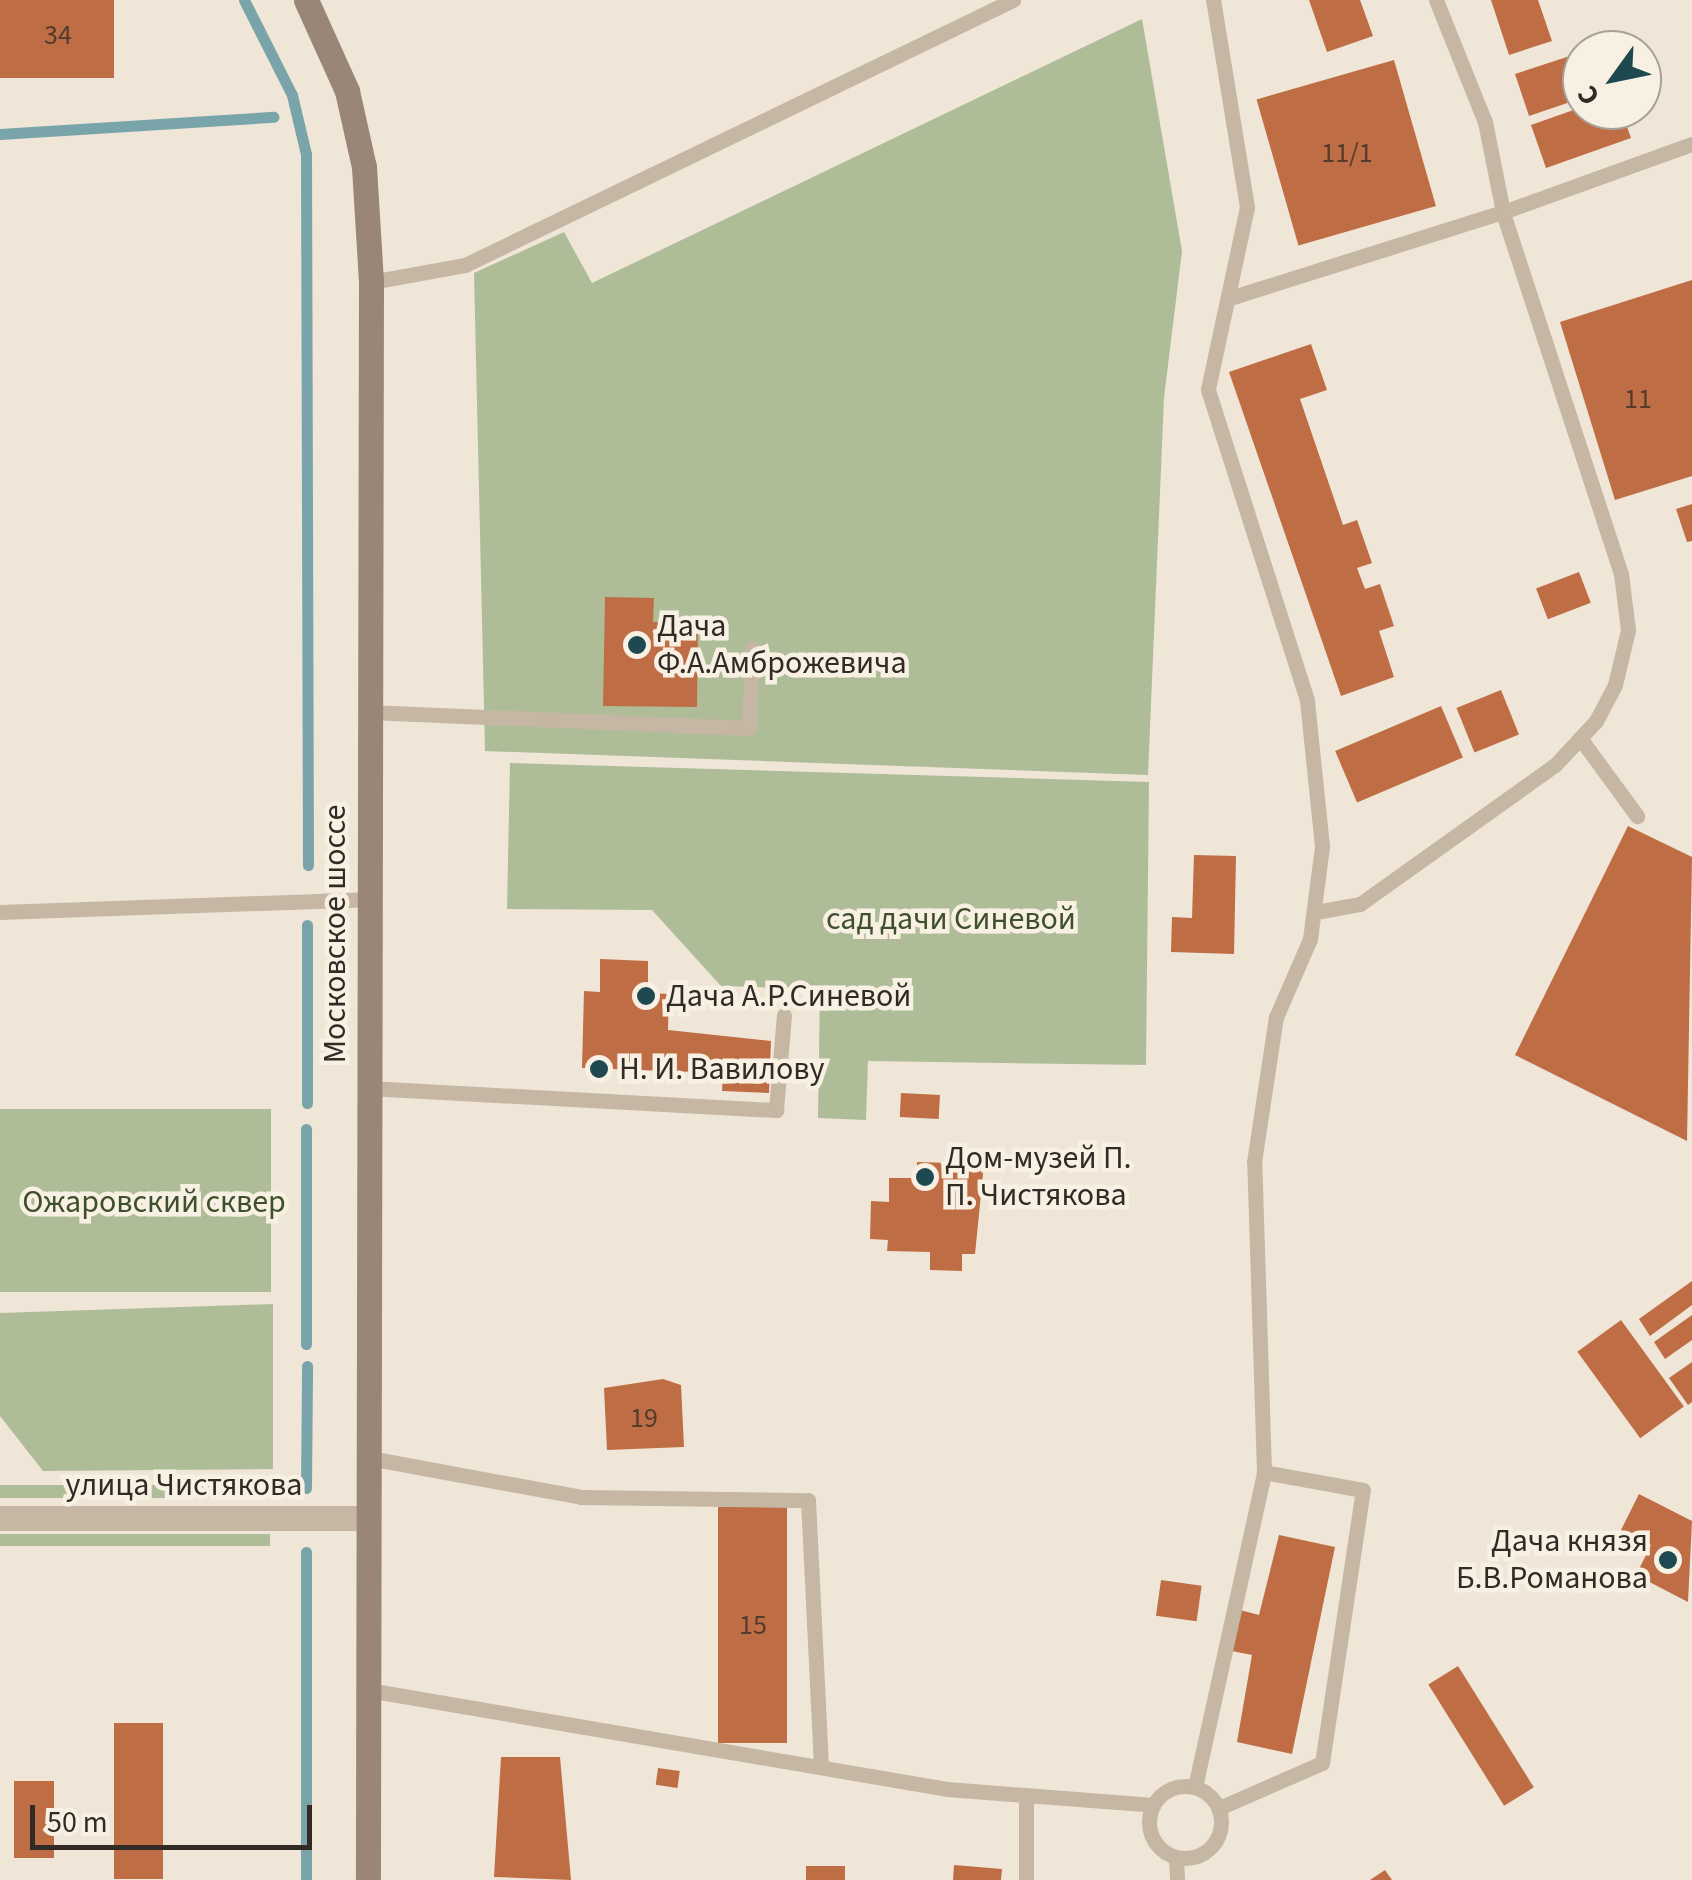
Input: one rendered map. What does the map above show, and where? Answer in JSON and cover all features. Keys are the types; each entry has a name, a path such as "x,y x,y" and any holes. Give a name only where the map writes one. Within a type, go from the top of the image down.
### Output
{"main road":[{"name":"Московское шоссе","path":"306,0 360,148 371,282 368,1880"}],"street":[{"name":"улица Чистякова","path":"0,1518 368,1518"}],"lane":[{"path":"371,282 465,266 1013,0"},
{"path":"1195,1787 1264,1472 1254,1162 1276,1017 1316,912 1319,768 1307,700 1208,389 1233,297 1246,207 1213,0"},
{"path":"1316,912 1360,904 1580,738 1615,685 1628,630 1621,574 1503,212 1485,122 1436,0"},
{"path":"1233,297 1503,212 1692,144"},
{"path":"369,712 749,728 752,648"},
{"path":"1580,738 1637,816"},
{"path":"0,912 368,898"},
{"path":"368,1088 776,1110 784,1015"},
{"path":"368,1458 581,1498 808,1500 821,1762"},
{"path":"1219,1808 1322,1763 1363,1490 1264,1472"},
{"path":"368,1690 1026,1796 1153,1805"},
{"path":"1177,1880 1176,1858 1151,1836 1153,1805 1170,1788 1195,1787 1219,1808"},
{"path":"1026,1796 1026,1880"},
{"path":"1176,1858 1215,1844 1219,1808"}],"green space":[{"path":"1142,19 1182,251 1164,398 1148,775 485,751 474,273 564,232 592,283"},
{"name":"сад дачи Синевой","path":"510,763 1149,782 1146,1065 868,1061 866,1120 818,1118 820,989 721,986 652,910 507,909"},
{"name":"Ожаровский сквер","path":"0,1109 271,1109 271,1292 0,1292"},
{"name":"Ожаровский сквер","path":"273,1304 273,1469 43,1471 0,1416 0,1313"},
{"path":"0,1485 270,1485 270,1498 0,1498"},
{"path":"0,1534 270,1534 270,1546 0,1546"}],"building":[{"path":"0,0 114,0 114,78 0,78"},
{"path":"1309,0 1360,0 1373,36 1327,52"},
{"path":"1491,0 1538,0 1552,41 1509,55"},
{"path":"1562,59 1562,105 1529,116 1515,74"},
{"path":"1394,60 1436,206 1298,246 1257,99"},
{"path":"1562,114 1562,130 1628,130 1631,138 1546,168 1531,125"},
{"path":"1692,280 1692,476 1615,500 1560,322"},
{"path":"1311,344 1327,390 1300,399 1343,525 1357,520 1372,563 1357,568 1365,589 1380,584 1394,626 1379,631 1394,677 1341,696 1229,372"},
{"path":"1692,504 1692,541 1687,542 1676,509"},
{"path":"1579,572 1591,603 1548,619 1536,588"},
{"path":"605,597 654,598 653,622 698,623 697,707 603,706"},
{"path":"1501,690 1519,735 1474,752 1456,708"},
{"path":"1441,706 1463,758 1357,802 1335,751"},
{"path":"1628,826 1692,857 1687,1141 1515,1055"},
{"path":"1194,855 1236,856 1234,954 1171,952 1172,917 1192,918"},
{"path":"600,959 648,961 648,993 669,994 668,1030 771,1041 769,1093 722,1091 723,1073 582,1068 584,991 600,992"},
{"path":"901,1093 940,1095 939,1119 900,1117"},
{"path":"917,1162 984,1164 975,1254 962,1254 962,1271 930,1270 930,1252 887,1251 888,1240 870,1239 871,1201 889,1202 889,1178 917,1178"},
{"path":"1692,1281 1692,1305 1650,1336 1639,1319"},
{"path":"1692,1315 1692,1340 1665,1359 1654,1342"},
{"path":"1621,1320 1684,1407 1640,1438 1577,1352"},
{"path":"1692,1362 1692,1402 1688,1405 1669,1378"},
{"path":"663,1379 681,1385 684,1447 607,1450 604,1388"},
{"name":"Дача князя Б.В.Романова","path":"1639,1494 1692,1521 1688,1602 1636,1575 1651,1545 1621,1530"},
{"path":"718,1507 787,1507 787,1743 718,1743"},
{"path":"1279,1535 1335,1547 1292,1754 1237,1742 1252,1655 1232,1651 1240,1610 1259,1615"},
{"path":"1161,1580 1202,1586 1197,1621 1156,1616"},
{"path":"1458,1666 1534,1787 1504,1806 1428,1685"},
{"path":"114,1723 163,1723 163,1879 114,1879"},
{"path":"501,1757 560,1757 571,1880 494,1877"},
{"path":"658,1768 680,1771 677,1788 656,1785"},
{"path":"14,1781 54,1781 54,1858 14,1858"},
{"path":"954,1865 1002,1869 1001,1880 953,1880"},
{"path":"806,1866 845,1866 845,1880 806,1880"},
{"path":"1385,1870 1392,1880 1370,1880"}],"waterway":[{"path":"244,0 292,95 306,154 308,865"},
{"path":"0,134 273,117"},
{"path":"307,925 307,1103"},
{"path":"306,1129 306,1344"},
{"path":"306,1488 307,1366"},
{"path":"306,1552 306,1880"}],"place":[{"name":"Дача Ф.А.Амброжевича","path":"637,645"},
{"name":"Дача А.Р.Синевой","path":"646,996"},
{"name":"Н. И. Вавилову","path":"599,1069"},
{"name":"Дом-музей П. П. Чистякова","path":"925,1177"},
{"name":"Дача князя Б.В.Романова","path":"1668,1560"}]}
